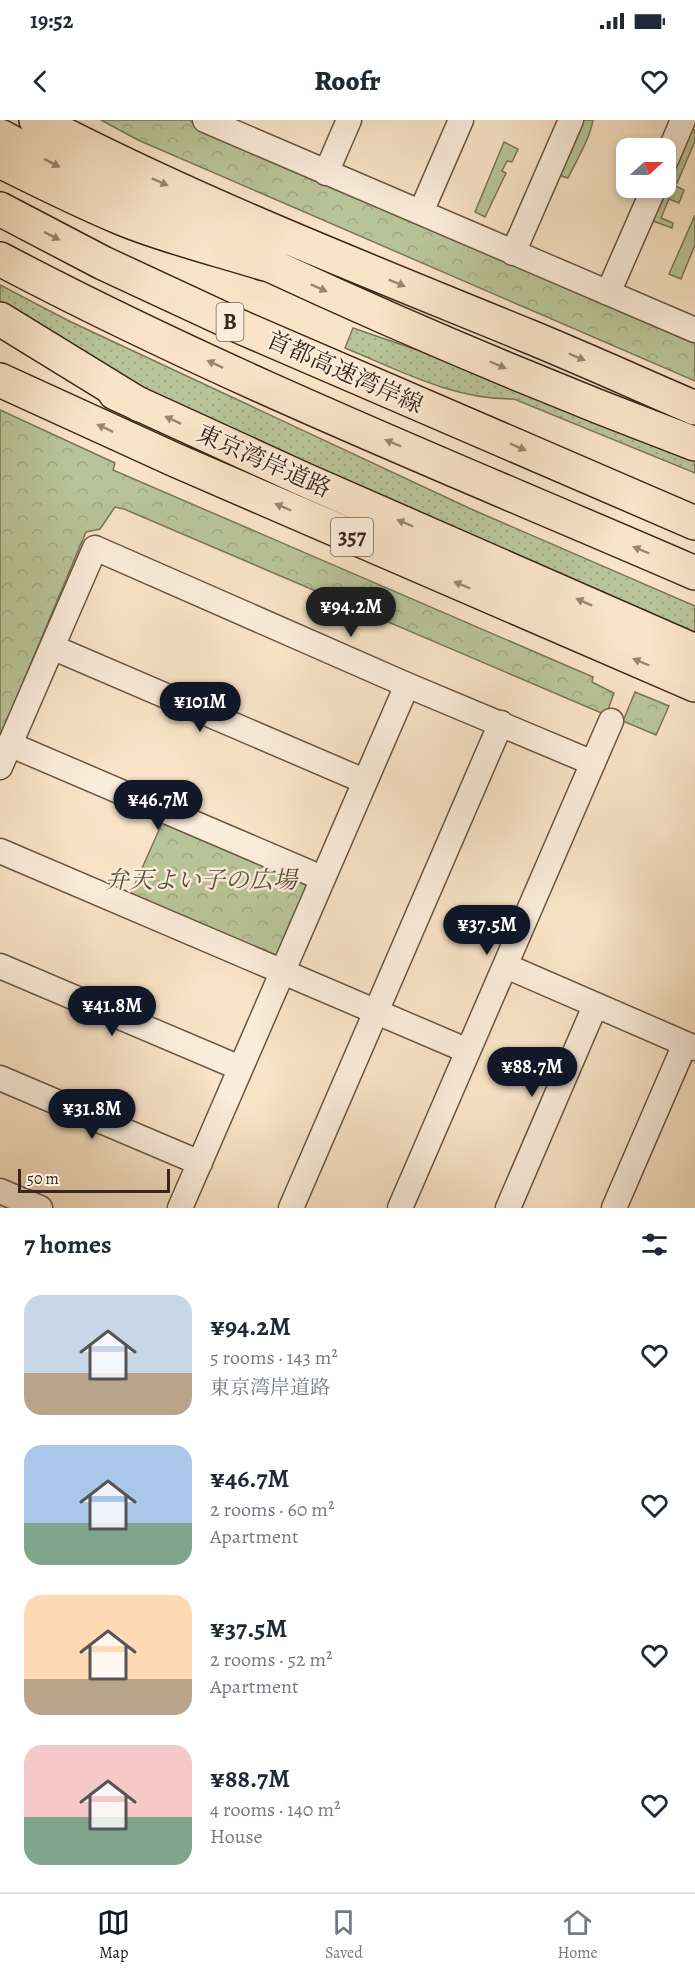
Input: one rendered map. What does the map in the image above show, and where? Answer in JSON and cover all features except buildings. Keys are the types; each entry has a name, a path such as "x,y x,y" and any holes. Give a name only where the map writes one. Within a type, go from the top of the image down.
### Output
{"highway":[{"path":"36,120 108,157 304,245 695,408"},
{"path":"0,136 55,165 126,209 179,238 266,264 436,339 695,444"},
{"path":"0,161 60,191 126,209"},
{"name":"首都高速湾岸線","path":"0,209 103,263 232,323 695,523"},
{"name":"首都高速湾岸線","path":"0,259 87,304 224,368 695,573"},
{"path":"0,319 140,405"},
{"name":"東京湾岸道路","path":"0,338 303,480 695,651"},
{"name":"東京湾岸道路","path":"5,382 175,460 695,685"}],"street":[{"path":"205,120 236,126 326,173 695,330"},
{"path":"326,173 349,120"},
{"path":"421,212 461,120"},
{"path":"513,253 571,120"},
{"path":"675,138 683,120"},
{"path":"608,293 650,198"},
{"path":"0,767 94,548 407,685 593,763"},
{"path":"52,647 364,781"},
{"path":"180,1208 407,685"},
{"path":"400,1208 611,721"},
{"path":"291,1208 501,723"},
{"path":"9,744 322,878"},
{"path":"0,851 468,1051"},
{"path":"0,966 240,1068"},
{"path":"506,966 690,1046 614,1208"},
{"path":"508,1208 595,1006"},
{"path":"0,1078 200,1163"},
{"path":"0,1191 40,1208"}],"green space":[{"path":"101,120 189,120 695,338 695,381 138,140"},
{"path":"581,120 593,120 586,143 568,178 558,175"},
{"path":"688,128 695,130 695,141 677,183 676,156"},
{"path":"504,142 518,149 512,162 507,161 502,171 506,173 485,217 475,212"},
{"path":"676,186 684,190 679,203 669,199 661,218 673,223 672,228 650,220 659,198 676,198"},
{"path":"695,215 695,245 681,279 669,274"},
{"path":"0,285 69,321 471,509 695,606 695,644 138,388 0,304"},
{"path":"353,328 475,370 695,459 695,473 514,399 470,395 448,389 345,348"},
{"path":"0,410 115,463 113,470 593,677 592,682 614,693 606,715 115,507 100,529 86,532 0,737"},
{"path":"635,692 669,706 656,735 623,721"},
{"name":"弁天よい子の広場","path":"164,819 306,880 309,888 282,953 273,956 130,895"}]}
